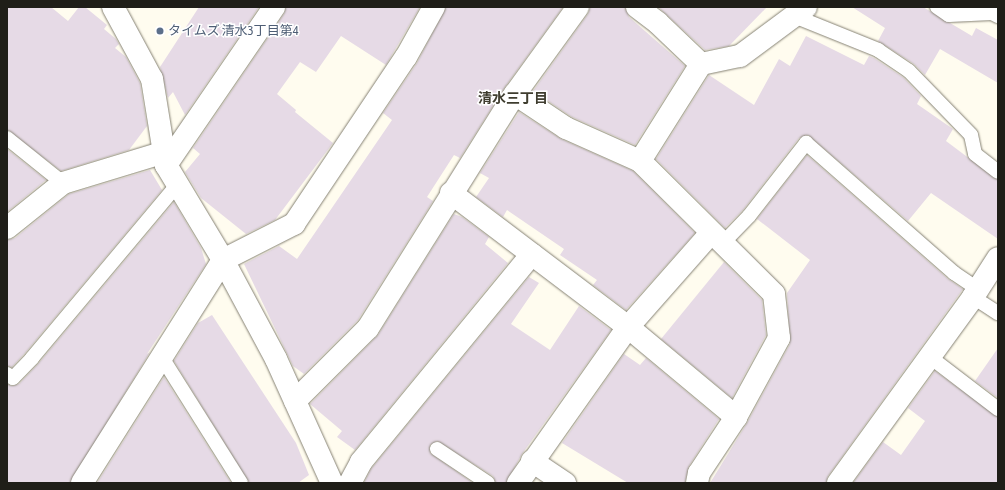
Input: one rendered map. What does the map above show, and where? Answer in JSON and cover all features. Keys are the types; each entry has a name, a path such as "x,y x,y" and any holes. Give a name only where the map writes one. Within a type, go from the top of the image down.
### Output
{"street":[{"path":"113,7 152,79 164,159 177,185 223,260 295,401 332,483"},
{"path":"7,228 64,183 164,159 274,7"},
{"path":"82,483 223,260 294,224 406,57 434,7"},
{"path":"295,401 368,328 451,193 515,94 578,7"},
{"path":"637,7 658,23 701,64"},
{"path":"640,161 701,64 740,56 800,12"},
{"path":"515,94 566,128 640,161 774,294 780,338 736,417 699,473 697,483"},
{"path":"451,193 628,327 736,417"},
{"path":"518,483 532,461 628,327 716,238"},
{"path":"350,483 362,462 532,254"},
{"path":"838,483 976,293 998,258"},
{"path":"532,461 565,483"}],"lane":[{"path":"937,7 949,15 992,13 998,16"},
{"path":"800,12 878,50 909,71 971,134 975,154 998,172"},
{"path":"7,138 64,183"},
{"path":"716,238 753,211 806,143 998,313"},
{"path":"7,374 13,378 32,358 177,185"},
{"path":"162,356 241,483"},
{"path":"930,357 998,409"},
{"path":"437,449 488,483"}],"building":[{"path":"7,7 51,7 68,21 79,7 85,7 107,25 104,29 116,39 119,44 115,48 126,57 140,83 147,126 129,150 61,171 7,130"},
{"path":"199,7 259,7 185,115 173,92 168,98 160,67"},
{"path":"286,7 420,7 386,65 341,36 316,72 300,62 277,94 296,110 295,112 333,143 275,220 246,234 201,198 185,172 200,154 193,148 284,14"},
{"path":"446,7 563,7 505,87 460,158 454,155 427,197 433,201 358,320 304,374 293,366 244,264 279,246 297,259 392,120 383,113 417,63"},
{"path":"590,7 625,7 629,17 685,66 635,145 572,117 533,91 588,14"},
{"path":"658,7 767,7 729,46 705,50"},
{"path":"852,7 923,7 972,36 976,28 998,40 998,83 940,49 925,75 914,64 878,41 885,28"},
{"path":"806,36 864,65 869,56 874,58 904,78 921,96 917,104 953,129 946,141 998,180 998,239 931,193 908,221 808,135 799,138 743,210 725,228 656,159 709,75 754,105 779,59 790,66"},
{"path":"519,112 561,139 633,171 695,233 626,310 593,285 597,280 560,255 564,249 507,210 503,217 476,197 489,178 480,173"},
{"path":"7,149 46,180 7,212"},
{"path":"807,155 948,279 963,289 828,476 826,483 710,483 747,423 790,344 787,293 810,260 757,219"},
{"path":"150,170 162,190 26,352 12,367 7,366 7,240 15,238 69,194"},
{"path":"174,202 201,248 206,264 147,354 150,352 70,483 7,483 7,384 12,386 19,384 38,364"},
{"path":"454,214 462,217 489,237 485,244 508,263 355,450 337,437 342,431 310,404 378,335"},
{"path":"724,262 762,300 766,335 732,398 661,339"},
{"path":"529,277 539,283 511,324 550,350 579,306 611,330 522,454 506,483 496,483 493,476 437,441 430,445 430,453 473,483 364,483 371,469"},
{"path":"212,315 296,443 309,475 298,483 249,483 174,361 198,323"},
{"path":"998,348 998,398 975,381"},
{"path":"624,354 640,365 646,358 719,419 689,466 685,483 628,483 562,443"},
{"path":"935,371 998,417 998,483 853,483 883,442 901,455 925,421 908,408"},
{"path":"164,377 231,483 97,483"}],"place":[{"name":"タイムズ 清水3丁目第4","path":"160,31"}],"district":[{"name":"清水三丁目","path":"513,98"}]}
